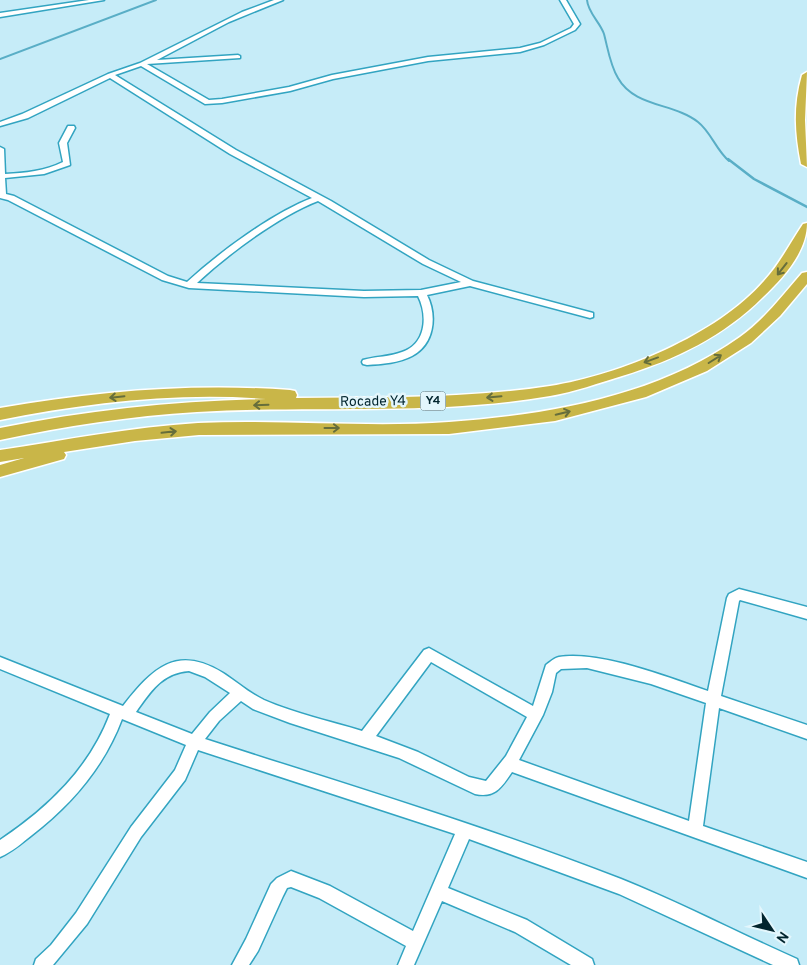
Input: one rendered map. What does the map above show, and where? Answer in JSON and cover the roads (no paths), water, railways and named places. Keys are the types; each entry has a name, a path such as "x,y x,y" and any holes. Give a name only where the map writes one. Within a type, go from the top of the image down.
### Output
{"highway":[{"path":"807,75 801,93 799,112 800,135 807,164"},
{"name":"Rocade Y4","path":"0,434 101,416 195,407 449,401 546,392 616,373 680,350 722,326 755,301 784,269 807,228"},
{"name":"Rocade Y4","path":"0,456 135,435 199,429 449,428 556,415 642,393 702,367 746,340 775,312 807,276"},
{"path":"0,414 77,401 172,392 238,391 357,402"},
{"path":"0,471 135,435"}],"street":[{"path":"48,0 53,7"},
{"path":"0,15 102,0"},
{"path":"0,124 25,116 110,75 169,52 230,19 280,0"},
{"path":"142,64 208,102 222,101 290,89 332,77 428,60 492,54 542,44 573,30 577,24 563,0"},
{"path":"142,64 238,57"},
{"path":"110,75 233,152 319,198 399,248 470,283 590,315"},
{"path":"2,176 33,173 61,167 68,163 63,143 71,128"},
{"path":"0,149 1,195 165,278 189,285 364,294 421,293 470,283"},
{"path":"189,285 214,264 282,217 308,201 319,198"},
{"path":"367,362 404,356 410,353 426,336 429,328 429,312 421,293"},
{"path":"695,830 713,700 735,595 739,594 807,612"},
{"path":"365,739 429,654 536,716"},
{"path":"0,849 40,820 79,782 103,748 122,712 163,672 178,666 204,669 240,694 274,711 387,746 470,786 480,788 492,787 508,764 536,716 551,668 559,663 587,662 651,678 807,732"},
{"path":"0,663 195,742 465,830 623,888 791,965"},
{"path":"42,965 60,946 92,905 101,885 137,830 180,774 195,742 221,710 240,694"},
{"path":"508,764 807,870"},
{"path":"406,965 465,830"},
{"path":"240,965 252,946 277,890 282,883 291,879 324,892 416,942"},
{"path":"438,892 521,926 586,965"}],"waterway":[{"path":"0,59 156,0"},
{"path":"587,0 604,34 615,73 625,87 644,100 678,111 698,122 729,161"},
{"path":"728,159 754,179 807,207"}]}
